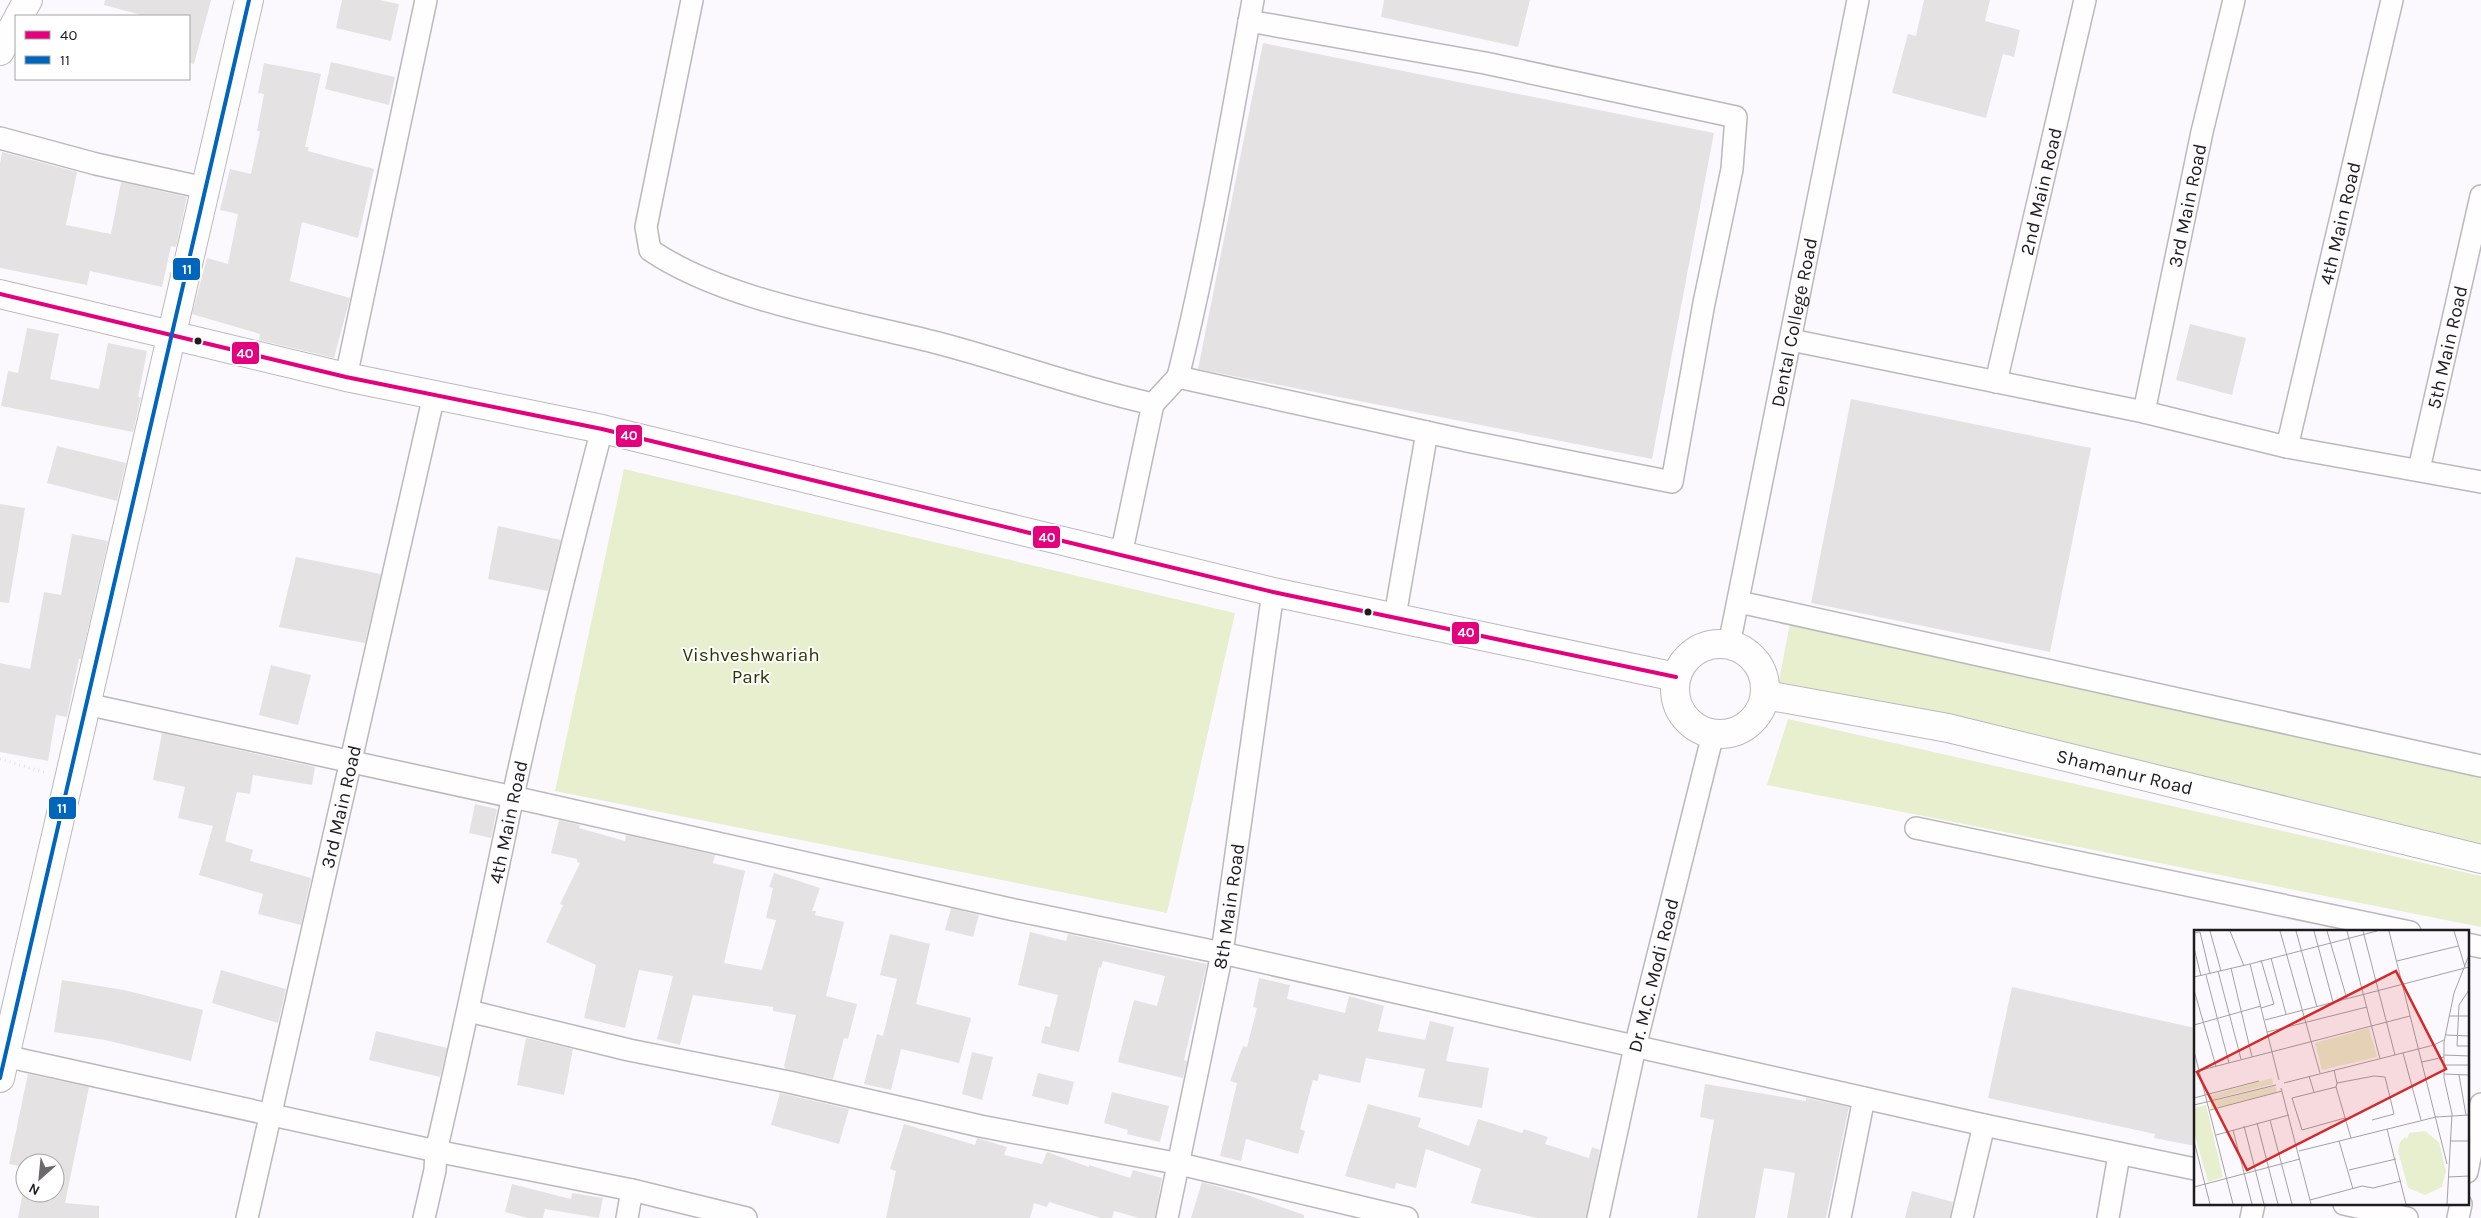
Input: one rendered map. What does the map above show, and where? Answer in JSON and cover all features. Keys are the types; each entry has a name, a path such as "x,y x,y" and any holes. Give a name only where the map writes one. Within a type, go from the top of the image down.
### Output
{"main road":[{"path":"20,15 28,0"},
{"path":"2,1063 249,0"},
{"path":"0,49 15,24"},
{"path":"0,294 346,377 602,429 1273,592 1395,616 1676,677"},
{"path":"1710,645 1729,645 1747,653 1757,663 1763,674 1765,695 1761,708 1747,726 1725,735 1713,734 1702,731 1684,718 1677,706 1674,693 1676,677 1687,657 1698,649 1710,645"},
{"name":"Shamanur Road","path":"1765,695 1948,728 2481,859"}],"street":[{"path":"346,377 426,0"},
{"path":"692,0 646,228 650,250 674,266 745,293 1025,368 1100,393 1153,404"},
{"path":"1121,555 1153,404 1178,376 1205,260 1252,0"},
{"name":"Dental College Road","path":"1729,645 1858,0"},
{"name":"2nd Main Road","path":"1996,382 2085,0"},
{"name":"3rd Main Road","path":"2144,412 2202,132 2234,0"},
{"name":"4th Main Road","path":"2286,447 2392,0"},
{"path":"1178,376 1427,432 1672,482 1704,303 1732,169 1736,116 1486,62 1249,22"},
{"path":"0,138 96,164 205,188"},
{"name":"5th Main Road","path":"2418,469 2481,196"},
{"path":"1791,340 2144,412 2286,447 2418,469 2481,482"},
{"name":"3rd Main Road","path":"247,1218 269,1114 434,394"},
{"name":"4th Main Road","path":"424,1218 435,1170 436,1151 469,1012 513,797 556,609 602,429"},
{"path":"1395,616 1427,432"},
{"name":"8th Main Road","path":"1167,1218 1180,1164 1222,952 1273,592"},
{"path":"1739,602 2481,766"},
{"path":"86,704 513,797 1000,907 1222,952 2119,1155 2194,1169"},
{"name":"Dr. M.C. Modi Road","path":"1598,1218 1635,1047 1713,734"},
{"path":"1916,828 2400,930"},
{"path":"2468,944 2481,946"},
{"path":"469,1012 629,1050 789,1082 980,1126 1180,1164 1407,1218"},
{"path":"2,1063 269,1114 436,1151 632,1190 746,1218"},
{"path":"1840,1218 1864,1098"},
{"path":"2468,1167 2481,1104"},
{"path":"1962,1218 1984,1125"},
{"path":"2108,1218 2119,1155"},
{"path":"627,1218 632,1190"},
{"path":"2353,1206 2407,1218"}],"path":[{"path":"0,759 69,779"}],"green space":[{"name":"Vishveshwariah Park","path":"624,469 1235,613 1167,913 555,791"},
{"path":"1790,623 2481,771 2481,850 1777,691"},
{"path":"1788,719 2481,876 2481,927 1767,785"}],"building":[{"path":"105,0 211,0 194,64 190,63 190,15 141,15 104,5"},
{"path":"342,0 379,0 399,4 391,41 336,28"},
{"path":"1384,0 1530,0 1518,47 1381,17"},
{"path":"1924,0 1990,0 1985,21 2020,30 2014,57 2003,54 1986,118 1892,93 1908,34 1916,36"},
{"path":"1263,43 1714,133 1652,459 1198,369"},
{"path":"331,62 395,77 389,105 325,89"},
{"path":"264,63 321,74 305,147 309,147 308,151 374,169 358,238 302,222 290,281 350,298 334,358 259,340 260,334 192,314 207,258 228,264 238,214 220,210 230,169 251,174 260,131 257,131 264,94 258,93"},
{"path":"2,152 77,172 66,225 111,234 121,182 187,197 176,247 171,246 162,287 90,271 87,285 0,268 0,163"},
{"path":"2190,324 2246,338 2232,395 2176,380"},
{"path":"27,328 59,334 50,379 99,389 108,343 147,351 138,397 141,397 133,432 1,406 8,371 18,373"},
{"path":"1851,399 2091,448 2050,652 1811,603"},
{"path":"57,446 126,463 117,501 47,483"},
{"path":"0,504 25,508 9,603 0,602"},
{"path":"498,526 561,540 548,591 488,579"},
{"path":"72,534 108,541 67,717 56,715 48,761 0,752 0,663 30,669 44,592 61,595"},
{"path":"296,557 381,574 365,643 279,627"},
{"path":"271,665 311,675 298,725 259,715"},
{"path":"162,733 315,767 312,785 253,775 250,794 237,792 225,841 253,850 250,861 311,878 301,925 258,914 263,894 199,875 213,826 178,818 185,787 153,780"},
{"path":"475,804 497,809 491,838 469,833"},
{"path":"559,820 580,825 579,828 625,841 626,835 715,855 713,863 745,871 724,963 762,970 776,920 766,918 773,888 769,887 774,873 820,888 812,911 816,911 815,915 844,922 826,996 857,1004 848,1039 844,1038 833,1079 786,1069 784,1066 796,1015 773,1011 773,1007 693,995 680,1045 657,1039 673,976 639,970 625,1028 584,1018 596,965 546,942 563,905 560,904 580,863 577,862 577,859 551,853"},
{"path":"951,908 979,915 973,937 945,930"},
{"path":"1030,932 1066,941 1068,934 1207,964 1184,1060 1187,1061 1183,1078 1118,1062 1134,1000 1157,1006 1165,976 1103,961 1101,968 1099,967 1079,1052 1041,1043 1045,1026 1050,1027 1058,995 1018,985"},
{"path":"890,934 930,944 916,1004 971,1018 959,1063 901,1049 891,1090 864,1084 877,1034 883,1036 897,979 880,975"},
{"path":"221,970 286,989 278,1023 212,1003"},
{"path":"1259,978 1290,985 1287,999 1345,1013 1349,996 1384,1006 1378,1031 1425,1040 1430,1021 1454,1027 1446,1061 1489,1068 1482,1108 1418,1097 1425,1069 1366,1058 1360,1083 1319,1074 1318,1081 1313,1080 1300,1129 1305,1131 1298,1154 1246,1139 1241,1161 1220,1156 1237,1083 1230,1081 1243,1046 1247,1047 1257,1008 1253,1007"},
{"path":"62,980 124,990 203,1010 191,1061 105,1040 54,1032"},
{"path":"2012,987 2194,1028 2194,1146 2154,1138 2155,1134 1988,1098"},
{"path":"376,1031 447,1048 440,1077 369,1060"},
{"path":"526,1038 573,1049 564,1095 517,1085"},
{"path":"972,1052 993,1057 982,1100 962,1094"},
{"path":"1038,1073 1074,1082 1068,1105 1032,1096"},
{"path":"28,1074 89,1087 65,1203 65,1153 15,1153 15,1165 9,1164"},
{"path":"1705,1084 1806,1101 1806,1098 1849,1107 1826,1218 1787,1218 1795,1173 1764,1168 1755,1218 1697,1218 1714,1120 1700,1117"},
{"path":"1112,1092 1169,1106 1160,1142 1127,1134 1128,1130 1104,1123"},
{"path":"780,1093 849,1109 839,1144 771,1125"},
{"path":"1368,1104 1421,1118 1418,1127 1469,1146 1478,1119 1522,1133 1524,1129 1548,1137 1545,1144 1589,1158 1592,1147 1600,1150 1586,1218 1537,1218 1471,1203 1481,1169 1426,1149 1416,1188 1396,1183 1395,1189 1345,1176"},
{"path":"904,1124 975,1145 977,1138 981,1139 1007,1147 1004,1155 1042,1164 1047,1152 1089,1167 1089,1165 1130,1178 1133,1170 1162,1178 1155,1218 1139,1218 1114,1211 1112,1218 1101,1218 1049,1202 1047,1207 1034,1203 1030,1218 886,1218 896,1171 890,1169"},
{"path":"1202,1182 1304,1215 1304,1218 1191,1218"},
{"path":"512,1184 571,1199 572,1193 603,1198 599,1218 545,1209 543,1218 528,1218 505,1212"},
{"path":"1912,1191 1953,1202 1950,1218 1905,1218"},
{"path":"21,1203 65,1203 99,1206 99,1218 18,1218"}],"transit line":[{"name":"11","path":"0,1078 249,0"},
{"name":"40","path":"0,294 346,377 602,429 1273,592 1676,677"}]}
